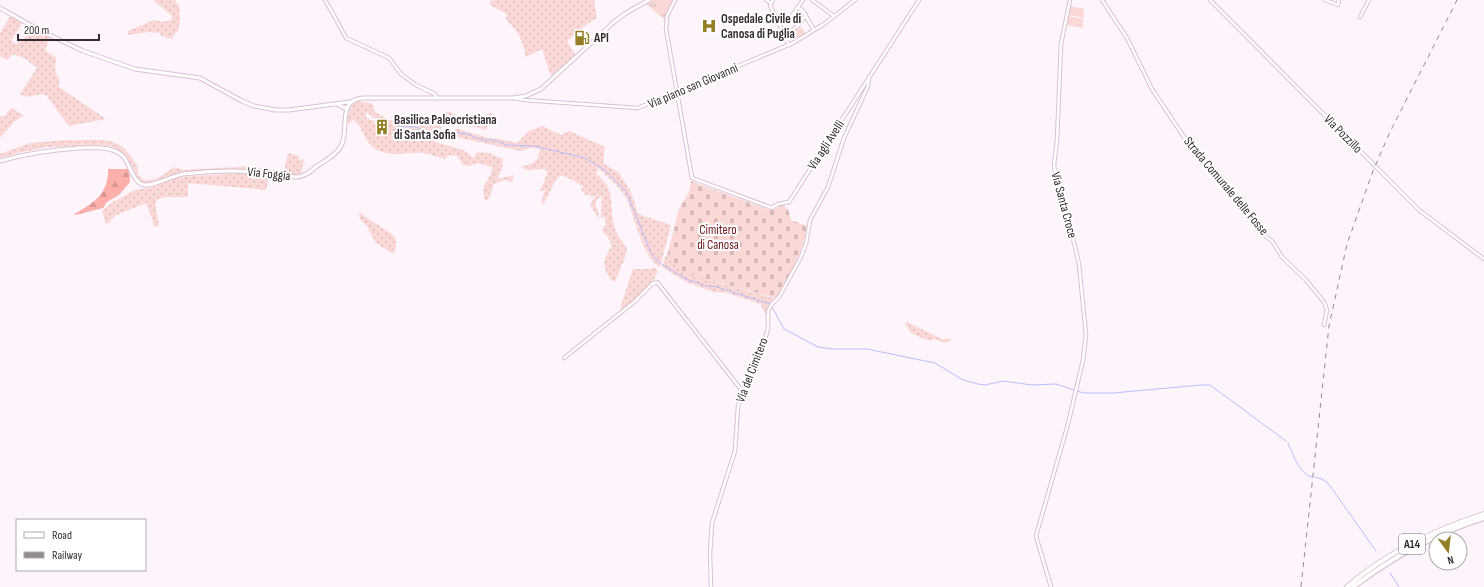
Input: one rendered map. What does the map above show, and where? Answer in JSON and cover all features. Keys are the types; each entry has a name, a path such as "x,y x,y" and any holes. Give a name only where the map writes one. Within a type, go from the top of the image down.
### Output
{"highway":[{"name":"A14","path":"1346,587 1381,562 1419,540 1484,514"},
{"name":"A14","path":"1353,587 1406,551 1437,536 1484,518"}],"main road":[{"path":"0,8 41,31 83,51 135,69 200,78 254,106 285,110 344,104 361,98 513,98 526,96 541,89 626,13 649,0"},
{"name":"Via Foggia","path":"0,161 46,150 103,147 122,156 128,163 137,181 145,186 172,176 186,174 248,172 299,177 304,176 331,156 340,147 344,139 347,108 352,102"},
{"path":"337,104 347,108"},
{"path":"344,104 347,108"},
{"path":"343,107 346,113"}],"street":[{"path":"325,0 346,38 389,58 401,74 416,85 435,94 437,98"},
{"path":"675,0 668,11 666,22 677,92"},
{"path":"766,0 771,4"},
{"path":"773,0 770,5 789,45"},
{"path":"799,24 790,18 803,0"},
{"path":"812,0 834,16"},
{"path":"818,0 819,5"},
{"name":"Via piano san Giovanni","path":"513,98 638,108 789,45 834,16 850,1 855,0"},
{"name":"Via agli Avelli","path":"677,92 692,178 769,208 789,202 919,0"},
{"name":"Via Santa Croce","path":"1051,587 1036,536 1068,424 1083,360 1086,335 1083,312 1082,280 1074,240 1056,179 1054,165 1057,140 1061,44 1070,0"},
{"name":"Strada Comunale delle Fosse","path":"1102,0 1127,38 1152,89 1190,146 1221,177 1250,214 1260,232 1272,241 1282,257 1306,280 1324,302 1327,310 1324,325"},
{"name":"Via Pozzillo","path":"1210,0 1419,210 1484,259"},
{"path":"1325,0 1338,5 1339,0"},
{"path":"1360,17 1369,0"},
{"path":"798,7 806,15 814,30"},
{"path":"784,34 797,27 806,15"},
{"name":"Via del Cimitero","path":"711,587 710,554 712,523 735,451 736,414 743,392 765,339 768,329 768,311 779,297 800,259 806,244 810,220 828,187 844,138 868,86 869,77"},
{"path":"564,358 634,302 652,284 658,282 743,392"}],"green space":[{"path":"153,0 174,0 179,5 180,20 178,32 175,33 172,39 161,36 160,33 149,32 127,35 128,31 154,20 163,22 171,20 172,16"},
{"path":"491,0 594,0 597,18 587,24 567,41 575,55 551,76 542,49 526,57 520,37 506,20 507,14 490,5"},
{"path":"653,0 675,0 667,13 665,20 646,4"},
{"path":"1070,6 1084,9 1084,18 1069,15"},
{"path":"11,15 22,23 11,41 16,44 35,30 50,37 45,50 56,58 55,70 59,79 59,87 106,119 69,126 46,95 42,94 26,97 20,94 37,68 26,59 13,54 7,60 0,56 0,33"},
{"path":"1068,16 1083,19 1083,28 1067,25"},
{"path":"802,27 805,33 792,41 788,35"},
{"path":"358,101 373,104 374,111 389,120 404,120 422,124 433,123 446,112 470,117 493,113 486,130 447,119 439,132 458,129 488,138 517,143 529,131 542,126 561,135 569,131 605,147 603,163 619,173 631,192 638,214 671,225 660,267 648,255 626,198 617,186 599,168 596,174 607,185 611,197 615,229 627,248 615,282 611,280 604,263 612,246 608,237 602,231 603,227 606,225 604,216 601,218 602,196 598,198 595,203 599,219 590,205 595,195 591,198 590,195 586,195 581,190 583,187 573,180 561,175 554,183 544,204 541,202 545,190 540,191 548,172 545,169 527,170 521,167 534,162 540,150 545,152 539,149 533,148 521,151 456,137 437,136 435,142 463,150 474,158 477,152 488,153 503,159 502,169 497,179 514,175 512,182 505,180 494,184 489,198 486,201 483,188 491,175 492,167 478,163 468,166 462,164 458,156 449,155 444,159 423,153 391,154 380,151 370,145 357,123 353,120 348,125 347,118 352,105","holes":["366,111 371,116 388,126 388,130 381,136 376,134 376,126 374,121 366,118"]},
{"path":"11,108 24,115 14,122 0,138 0,116 5,116"},
{"path":"67,140 104,140 117,144 122,147 133,159 138,167 138,174 143,179 147,180 157,178 174,167 183,170 254,166 264,169 284,171 288,153 299,156 299,161 304,159 301,174 291,175 245,169 197,171 180,173 149,183 144,183 140,181 126,156 114,147 103,145 47,147 0,158 0,154 30,143"},
{"path":"108,169 129,169 130,182 119,195 107,202 103,208 76,215 74,214 88,206 103,191 108,177"},
{"path":"247,173 269,176 266,190 188,183 188,197 165,197 157,199 155,202 159,226 155,227 146,203 116,215 106,225 102,211 110,204 135,190 152,187 176,178"},
{"name":"Cimitero di Canosa","path":"691,181 769,210 773,210 783,205 788,209 791,220 807,226 802,246 795,264 776,298 683,273 667,256 679,209 689,192"},
{"path":"359,212 394,236 396,243 393,254 376,243 367,226 360,219"},
{"path":"666,255 684,273 776,299 772,302 767,314 765,314 761,304 727,293 714,292 686,282 662,267"},
{"path":"654,267 658,271 652,283 621,311 621,305 633,269 651,269"},
{"path":"907,322 942,339 951,339 945,343 934,339 929,341 911,333 905,324"}],"waterway":[{"path":"397,126 416,127 432,133 443,135 453,132 467,134 482,140 495,140 506,145 534,146 585,158 606,171 626,191 651,253 658,262 686,279 770,304"},
{"path":"772,307 784,329 818,347 832,349 867,349 935,363 963,380 978,384 985,385 1003,381 1032,385 1056,384 1074,390"},
{"path":"1077,391 1084,393 1113,393 1210,385 1286,441"},
{"path":"1288,443 1300,468 1303,472 1312,477"},
{"path":"1315,477 1328,483 1376,551"},
{"path":"1390,573 1399,587"}],"railway":[{"path":"1301,587 1329,326 1347,244 1373,171 1390,132 1457,0"}],"place":[{"name":"Ospedale Civile di Canosa di Puglia","path":"709,26"},
{"name":"API","path":"582,38"},
{"name":"Basilica Paleocristiana di Santa Sofia","path":"382,127"}]}
